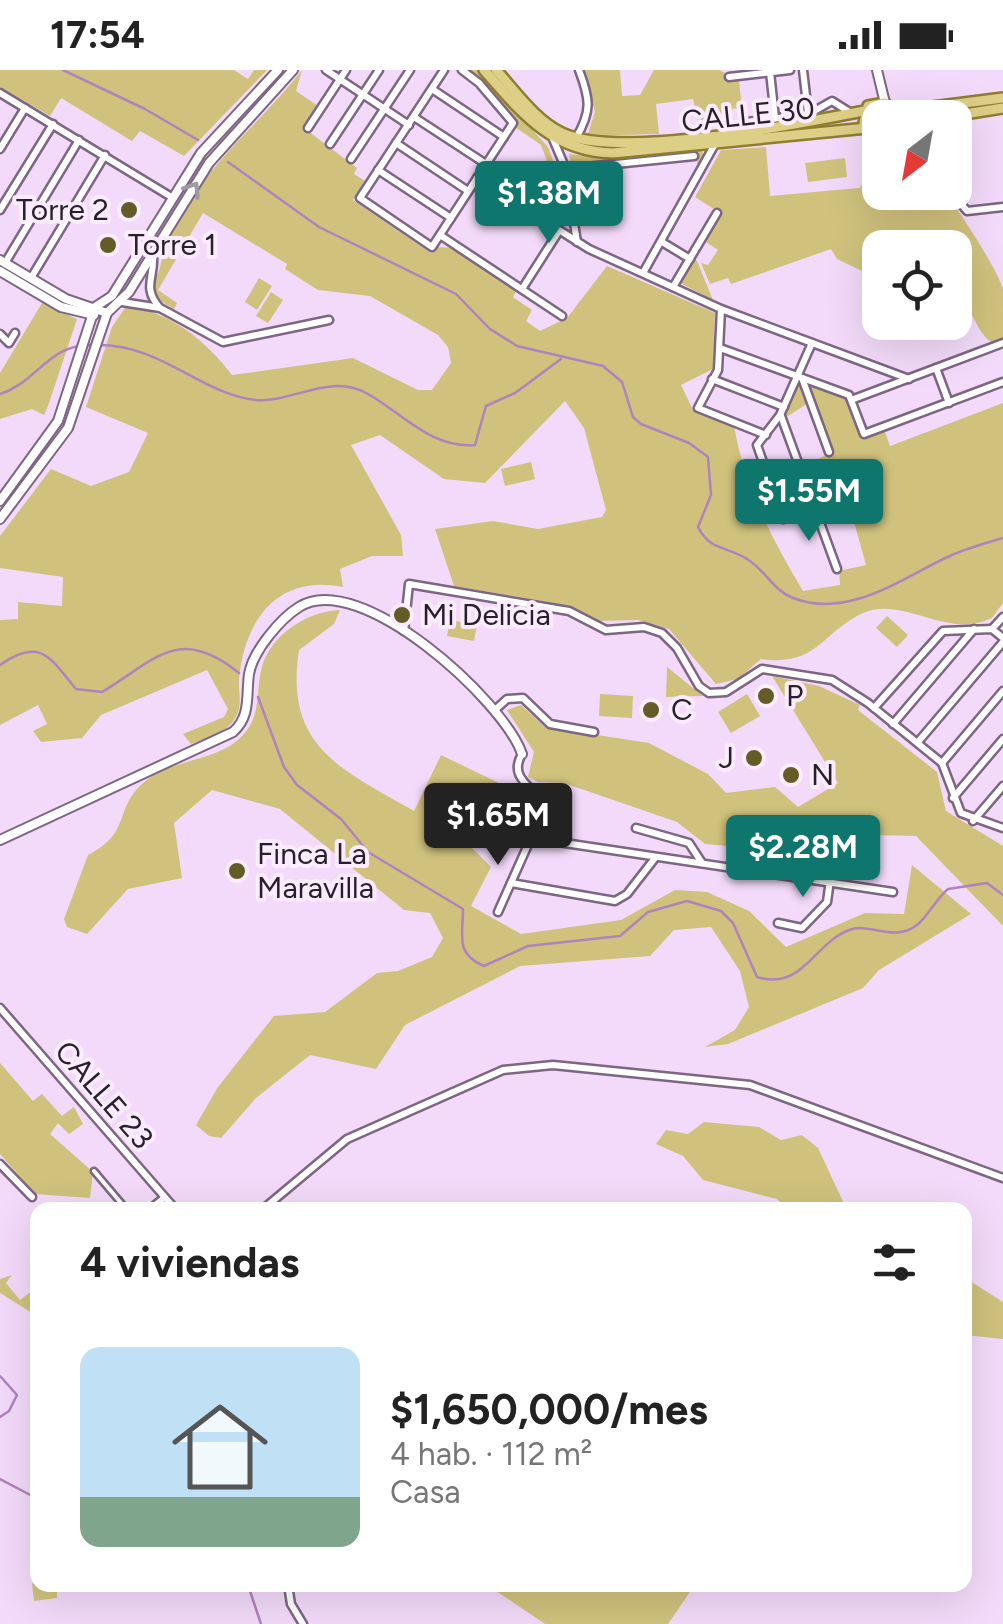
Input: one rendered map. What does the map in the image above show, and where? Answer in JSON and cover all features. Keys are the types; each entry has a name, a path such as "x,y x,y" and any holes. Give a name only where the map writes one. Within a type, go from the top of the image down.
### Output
{"main road":[{"path":"0,501 52,432 94,315 112,296 211,140 278,70"},
{"path":"2,264 61,308 94,315 106,313 122,302 209,163 293,70"},
{"name":"CALLE 30","path":"484,70 530,121 552,138 600,153 862,129"},
{"name":"CALLE 30","path":"496,70 543,122 576,138 613,144 732,134 862,112"},
{"path":"876,70 884,100"},
{"path":"875,100 881,90"},
{"path":"972,103 1003,98"},
{"path":"972,113 1003,108"},
{"path":"2,264 94,315"},
{"path":"0,519 62,438 106,313"},
{"path":"0,840 233,732 245,717 252,664 273,632 299,607 336,600 372,612 404,631 496,709 514,732 522,754"}],"street":[{"path":"326,70 409,125"},
{"path":"308,128 346,70"},
{"path":"330,144 379,70"},
{"path":"350,159 410,70"},
{"path":"444,70 360,198 432,247 513,123 479,83 462,70"},
{"path":"576,138 589,115 590,102 579,70"},
{"path":"729,77 790,70"},
{"path":"803,70 808,114"},
{"path":"770,72 775,118"},
{"path":"432,90 504,137"},
{"path":"0,93 173,198"},
{"path":"732,134 748,122 808,114 832,101 852,114"},
{"path":"0,150 26,108"},
{"path":"414,116 486,164"},
{"path":"0,210 52,124"},
{"path":"552,138 561,153 577,242"},
{"path":"2,264 79,140"},
{"path":"396,143 468,190"},
{"path":"643,274 715,144"},
{"path":"30,278 105,155"},
{"path":"570,198 586,167 694,156"},
{"path":"378,170 451,218"},
{"path":"477,178 577,242 643,274 720,309 909,379"},
{"path":"967,210 1003,207"},
{"path":"673,286 717,213"},
{"path":"522,289 559,231"},
{"path":"440,234 562,316"},
{"path":"662,242 690,259"},
{"path":"152,252 150,296 160,308"},
{"path":"122,302 160,308 223,342 329,320"},
{"path":"720,309 718,370 698,408 766,435"},
{"path":"0,334 9,342 15,332"},
{"path":"812,343 782,411 757,445 783,518 844,496"},
{"path":"851,400 1003,343"},
{"path":"720,348 849,395 864,434 1003,382"},
{"path":"936,368 949,403"},
{"path":"800,376 829,452"},
{"path":"712,379 782,411 837,570"},
{"path":"404,631 410,584 569,612 606,630 644,627 662,634 677,648 699,686 709,694 726,692 762,669 832,680 942,763 962,813 1003,828"},
{"path":"992,630 1003,618"},
{"path":"893,724 975,628"},
{"path":"874,708 943,631 992,630 1003,640 918,742"},
{"path":"942,763 1003,691"},
{"path":"496,709 508,700 523,698 550,724 594,732"},
{"path":"953,798 1003,739"},
{"path":"498,912 531,838 540,800 526,788 518,773 522,754"},
{"path":"973,820 1003,786"},
{"path":"636,828 689,843 702,863"},
{"path":"531,838 893,892"},
{"path":"511,883 614,901 627,894 656,857"},
{"path":"778,923 802,928 827,902 830,880"},
{"name":"CALLE 23","path":"0,1008 168,1202"},
{"path":"272,1202 347,1139 503,1070 554,1065 750,1085 1003,1178"},
{"path":"0,1164 32,1197"},
{"path":"94,1171 119,1202"},
{"path":"159,1202 164,1198"},
{"path":"289,1592 291,1604 303,1624"}],"shaded area":[{"path":"0,70 234,70 248,79 254,70 267,70 184,156 140,131 132,141 61,98 50,116 0,87"},
{"path":"302,70 296,91 318,106 304,128 357,168 354,174 365,181 353,200 431,253 436,247 455,248 517,290 513,297 532,310 526,321 540,331 567,318 607,266 715,313 713,369 681,385 694,412 734,425 761,511 803,591 840,585 839,571 866,565 846,493 817,504 803,469 832,451 807,382 849,399 863,438 884,429 890,446 1003,403 1003,603 992,618 959,624 878,609 849,621 807,653 780,660 761,659 738,679 716,684 669,629 638,620 596,621 571,606 454,586 435,529 493,521 538,529 602,517 606,510 584,428 565,401 485,483 444,479 380,435 351,445 401,535 403,556 372,556 340,569 343,587 301,587 269,605 249,637 243,657 238,712 222,731 191,744 183,734 224,717 228,709 207,670 101,715 82,738 41,742 33,731 47,724 38,705 0,725 0,620 18,619 18,602 62,606 63,577 0,568 0,536 51,469 91,486 129,472 148,433 86,407 112,327 125,308 156,314 186,329 232,375 353,358 418,390 432,390 451,363 448,347 438,335 370,296 318,290 285,269 287,264 203,213 158,290 177,303 174,309 154,292 169,238 182,211 219,162"},
{"path":"466,70 478,70 548,147 563,188 556,185 541,145 515,127"},
{"path":"583,70 620,70 622,96 640,95 654,70 719,70 739,80 742,110 733,108 729,122 709,124 708,130 699,128 693,99 656,104 659,134 587,136 595,112"},
{"path":"278,81 203,160 126,285 202,159"},
{"path":"766,147 770,196 862,185 862,210 958,210 971,230 862,230 862,271 837,259 831,249 731,284 728,278 710,284 701,263 708,265 718,250 703,240 720,213 695,197 721,150"},
{"path":"700,150 704,154 698,167 695,154 584,164 574,184 569,154 602,158"},
{"path":"845,158 847,177 808,182 805,163"},
{"path":"972,232 1003,290 1003,339 991,342 972,315"},
{"path":"694,259 697,261 713,300 680,283"},
{"path":"259,278 272,286 257,310 245,302"},
{"path":"271,292 283,300 268,323 256,316"},
{"path":"42,303 77,319 48,406 44,415 32,409 0,419 0,373"},
{"path":"799,381 808,403 785,418 783,414"},
{"path":"531,462 535,479 505,486 501,469"},
{"path":"340,610 334,624 299,650 300,710 310,732 342,767 414,811 441,755 499,783 466,836 432,821 463,839 491,867 471,906 521,934 621,920 675,890 707,892 749,911 786,947 865,913 904,914 912,865 971,914 879,970 863,988 728,1044 705,1047 735,1030 749,1007 740,971 711,927 674,930 650,956 520,966 405,1025 376,1069 310,1055 256,1098 221,1138 209,1136 196,1125 218,1087 274,1016 325,1012 377,973 398,971 432,957 443,938 430,913 404,910 280,809 212,790 174,823 182,878 128,889 87,934 67,927 64,919 88,855 111,838 141,785 164,770 233,744 249,727 261,671 272,647 302,621"},
{"path":"887,616 908,635 897,647 876,628"},
{"path":"450,620 477,625 474,641 447,636"},
{"path":"667,667 703,696 666,697"},
{"path":"772,676 819,686 860,705 858,710 937,772 946,811 1003,846 1003,926 916,836 868,835 846,856 705,844 677,822 564,783 538,782 528,777 534,752 507,710 521,705 545,727 649,743 708,774 726,793 775,787 798,807 838,783"},
{"path":"600,694 633,696 632,718 599,716"},
{"path":"747,694 760,716 731,733 718,712"},
{"path":"0,1063 33,1101 42,1094 62,1116 74,1107 83,1124 69,1134 58,1123 50,1134 93,1172 90,1198 35,1194 0,1154"},
{"path":"704,1122 759,1127 781,1140 802,1135 818,1148 843,1202 780,1202 703,1180 683,1156 656,1144 666,1130 688,1134"},
{"path":"12,1275 6,1283 20,1300 30,1292 30,1312 0,1293 0,1279"},
{"path":"972,1282 1003,1302 1003,1339 972,1336"},
{"path":"33,1592 57,1592 57,1598 34,1601"},
{"path":"497,1592 690,1592 668,1624 545,1624"}],"waterway":[{"path":"63,70 145,109 198,140"},
{"path":"228,162 319,227 456,294 490,329 517,346 603,366 622,382 633,417 641,424 689,443 708,457 711,495 698,527 703,535 753,563 793,598 835,604 856,600 952,555 1003,538"},
{"path":"0,394 24,382 64,351 91,345"},
{"path":"99,345 142,353 217,389 256,400 326,387 354,388 431,436 459,445 475,445 486,406 515,393 561,359"},
{"path":"0,665 14,656 35,652 52,661 76,689 102,692 153,659 183,649 218,658 239,673"},
{"path":"258,697 284,767 297,785 341,819 368,852 463,909 465,950 484,966 528,946 620,936 648,912 687,901 721,911 733,923 757,977 773,980 797,972 849,930 908,930 921,921 948,889 987,883 1003,895"},
{"path":"0,1376 17,1395 9,1411 0,1417"},
{"path":"0,1479 30,1495"},
{"path":"250,1592 261,1624"}],"place":[{"name":"Torre 2","path":"129,210"},
{"name":"Torre 1","path":"108,245"},
{"name":"Mi Delicia","path":"402,615"},
{"name":"P","path":"766,696"},
{"name":"C","path":"651,710"},
{"name":"J","path":"754,758"},
{"name":"N","path":"791,775"},
{"name":"Finca La Maravilla","path":"237,871"}]}
